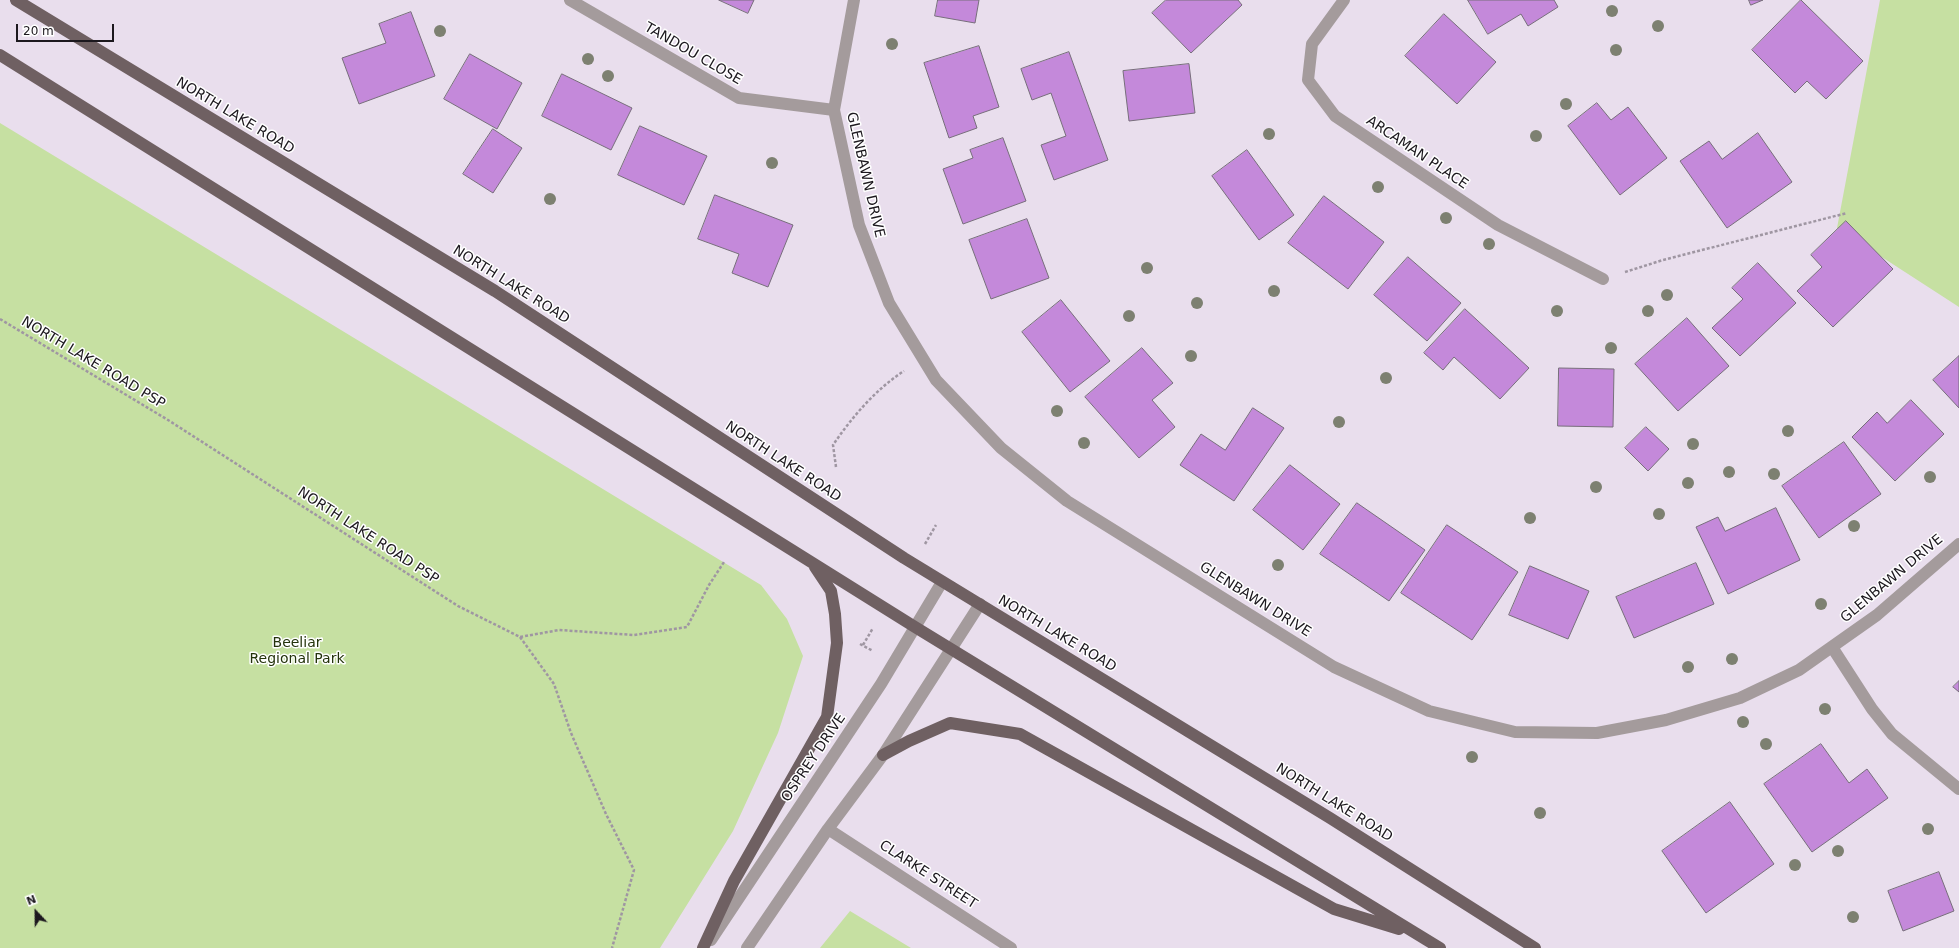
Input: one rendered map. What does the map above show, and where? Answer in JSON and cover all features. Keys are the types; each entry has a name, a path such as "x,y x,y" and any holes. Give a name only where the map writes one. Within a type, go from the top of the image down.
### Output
{"main road":[{"name":"NORTH LAKE ROAD","path":"16,0 495,291 904,558 1330,818 1535,948"},
{"path":"0,55 915,627 1440,948"},
{"path":"704,948 734,881 827,717 837,643 835,614 831,591 811,562"},
{"path":"883,755 909,741 950,723 1020,734 1334,909 1418,935"}],"street":[{"name":"TANDOU CLOSE","path":"570,0 739,98 834,110"},
{"name":"GLENBAWN DRIVE","path":"854,0 834,110 859,225 889,304 936,380 1001,448 1067,501 1334,667 1429,711 1515,732 1597,733 1666,720 1740,698 1799,670 1877,615 1959,544"},
{"name":"ARCAMAN PLACE","path":"1344,0 1312,44 1308,80 1335,116 1498,225 1603,279"},
{"name":"OSPREY DRIVE","path":"704,948 881,684 942,582"},
{"path":"746,948 828,829 883,755 980,604"},
{"path":"1832,647 1872,709 1892,734 1959,788"},
{"name":"CLARKE STREET","path":"828,829 1011,948"}],"path":[{"path":"1603,279 1663,260 1847,213"},
{"name":"NORTH LAKE ROAD PSP","path":"0,318 168,420 458,606 520,637"},
{"path":"836,467 833,445 843,431 887,382 923,360"},
{"path":"930,535 936,525"},
{"path":"612,948 634,870 606,814 571,733 554,684 520,637 559,630 634,635 687,627 709,585 724,562"},
{"path":"872,629 863,645 873,651"}],"green space":[{"path":"1880,0 1959,0 1959,307 1837,228"},
{"name":"Beeliar Regional Park","path":"0,123 761,585 787,619 803,656 778,733 733,831 660,948 0,948"},
{"path":"850,911 911,948 820,948"}],"building":[{"path":"719,0 754,0 748,13"},
{"path":"938,0 979,0 975,23 935,16"},
{"path":"1166,0 1238,0 1242,5 1191,53 1152,13"},
{"path":"1468,0 1554,0 1558,7 1528,26 1521,14 1488,34"},
{"path":"1749,0 1763,0 1751,5"},
{"path":"1801,0 1863,61 1826,99 1807,81 1795,93 1752,50"},
{"path":"411,12 435,76 359,104 342,58 386,43 379,24"},
{"path":"1444,14 1496,62 1457,104 1405,56"},
{"path":"979,46 999,107 973,116 977,128 949,138 924,63"},
{"path":"1069,52 1108,160 1054,180 1041,145 1066,136 1051,93 1032,100 1021,69"},
{"path":"470,54 522,83 497,129 444,99"},
{"path":"1189,64 1195,113 1129,121 1123,71"},
{"path":"562,74 632,108 611,150 542,116"},
{"path":"1597,103 1611,120 1628,107 1667,158 1620,195 1568,126"},
{"path":"640,126 707,156 684,205 618,175"},
{"path":"493,129 522,148 493,193 463,174"},
{"path":"1758,133 1792,182 1727,228 1680,161 1709,141 1722,159"},
{"path":"1003,138 1026,201 963,224 943,169 973,158 970,150"},
{"path":"1247,150 1294,215 1259,240 1212,176"},
{"path":"715,195 793,225 768,287 732,273 739,254 698,239"},
{"path":"1324,196 1384,242 1348,289 1288,243"},
{"path":"1027,219 1049,278 991,299 969,240"},
{"path":"1846,221 1893,269 1833,327 1797,291 1822,267 1811,255"},
{"path":"1408,257 1461,303 1427,341 1374,295"},
{"path":"1758,263 1796,303 1740,356 1712,328 1743,299 1732,288"},
{"path":"1061,300 1110,361 1070,392 1022,332"},
{"path":"1465,309 1529,368 1500,399 1454,357 1443,370 1424,353"},
{"path":"1687,318 1729,366 1678,411 1635,364"},
{"path":"1142,348 1173,383 1152,400 1175,427 1139,458 1085,397"},
{"path":"1959,356 1959,408 1933,380"},
{"path":"1559,368 1614,369 1613,427 1558,426"},
{"path":"1911,400 1944,434 1895,481 1852,437 1877,412 1887,423"},
{"path":"1253,408 1284,428 1234,501 1180,465 1201,434 1225,450"},
{"path":"1646,427 1669,449 1648,471 1625,448"},
{"path":"1844,442 1881,494 1819,538 1782,486"},
{"path":"1290,465 1340,504 1303,550 1253,510"},
{"path":"1357,503 1425,550 1389,601 1320,554"},
{"path":"1776,508 1800,560 1728,594 1696,527 1718,517 1725,531"},
{"path":"1447,525 1518,572 1472,640 1401,593"},
{"path":"1696,563 1714,604 1634,638 1616,597"},
{"path":"1530,566 1589,591 1568,639 1509,615"},
{"path":"1959,681 1959,692 1953,687"},
{"path":"1821,744 1849,783 1867,769 1888,798 1812,852 1764,784"},
{"path":"1730,802 1774,864 1706,913 1662,851"},
{"path":"1939,872 1954,911 1903,931 1888,891"}]}
